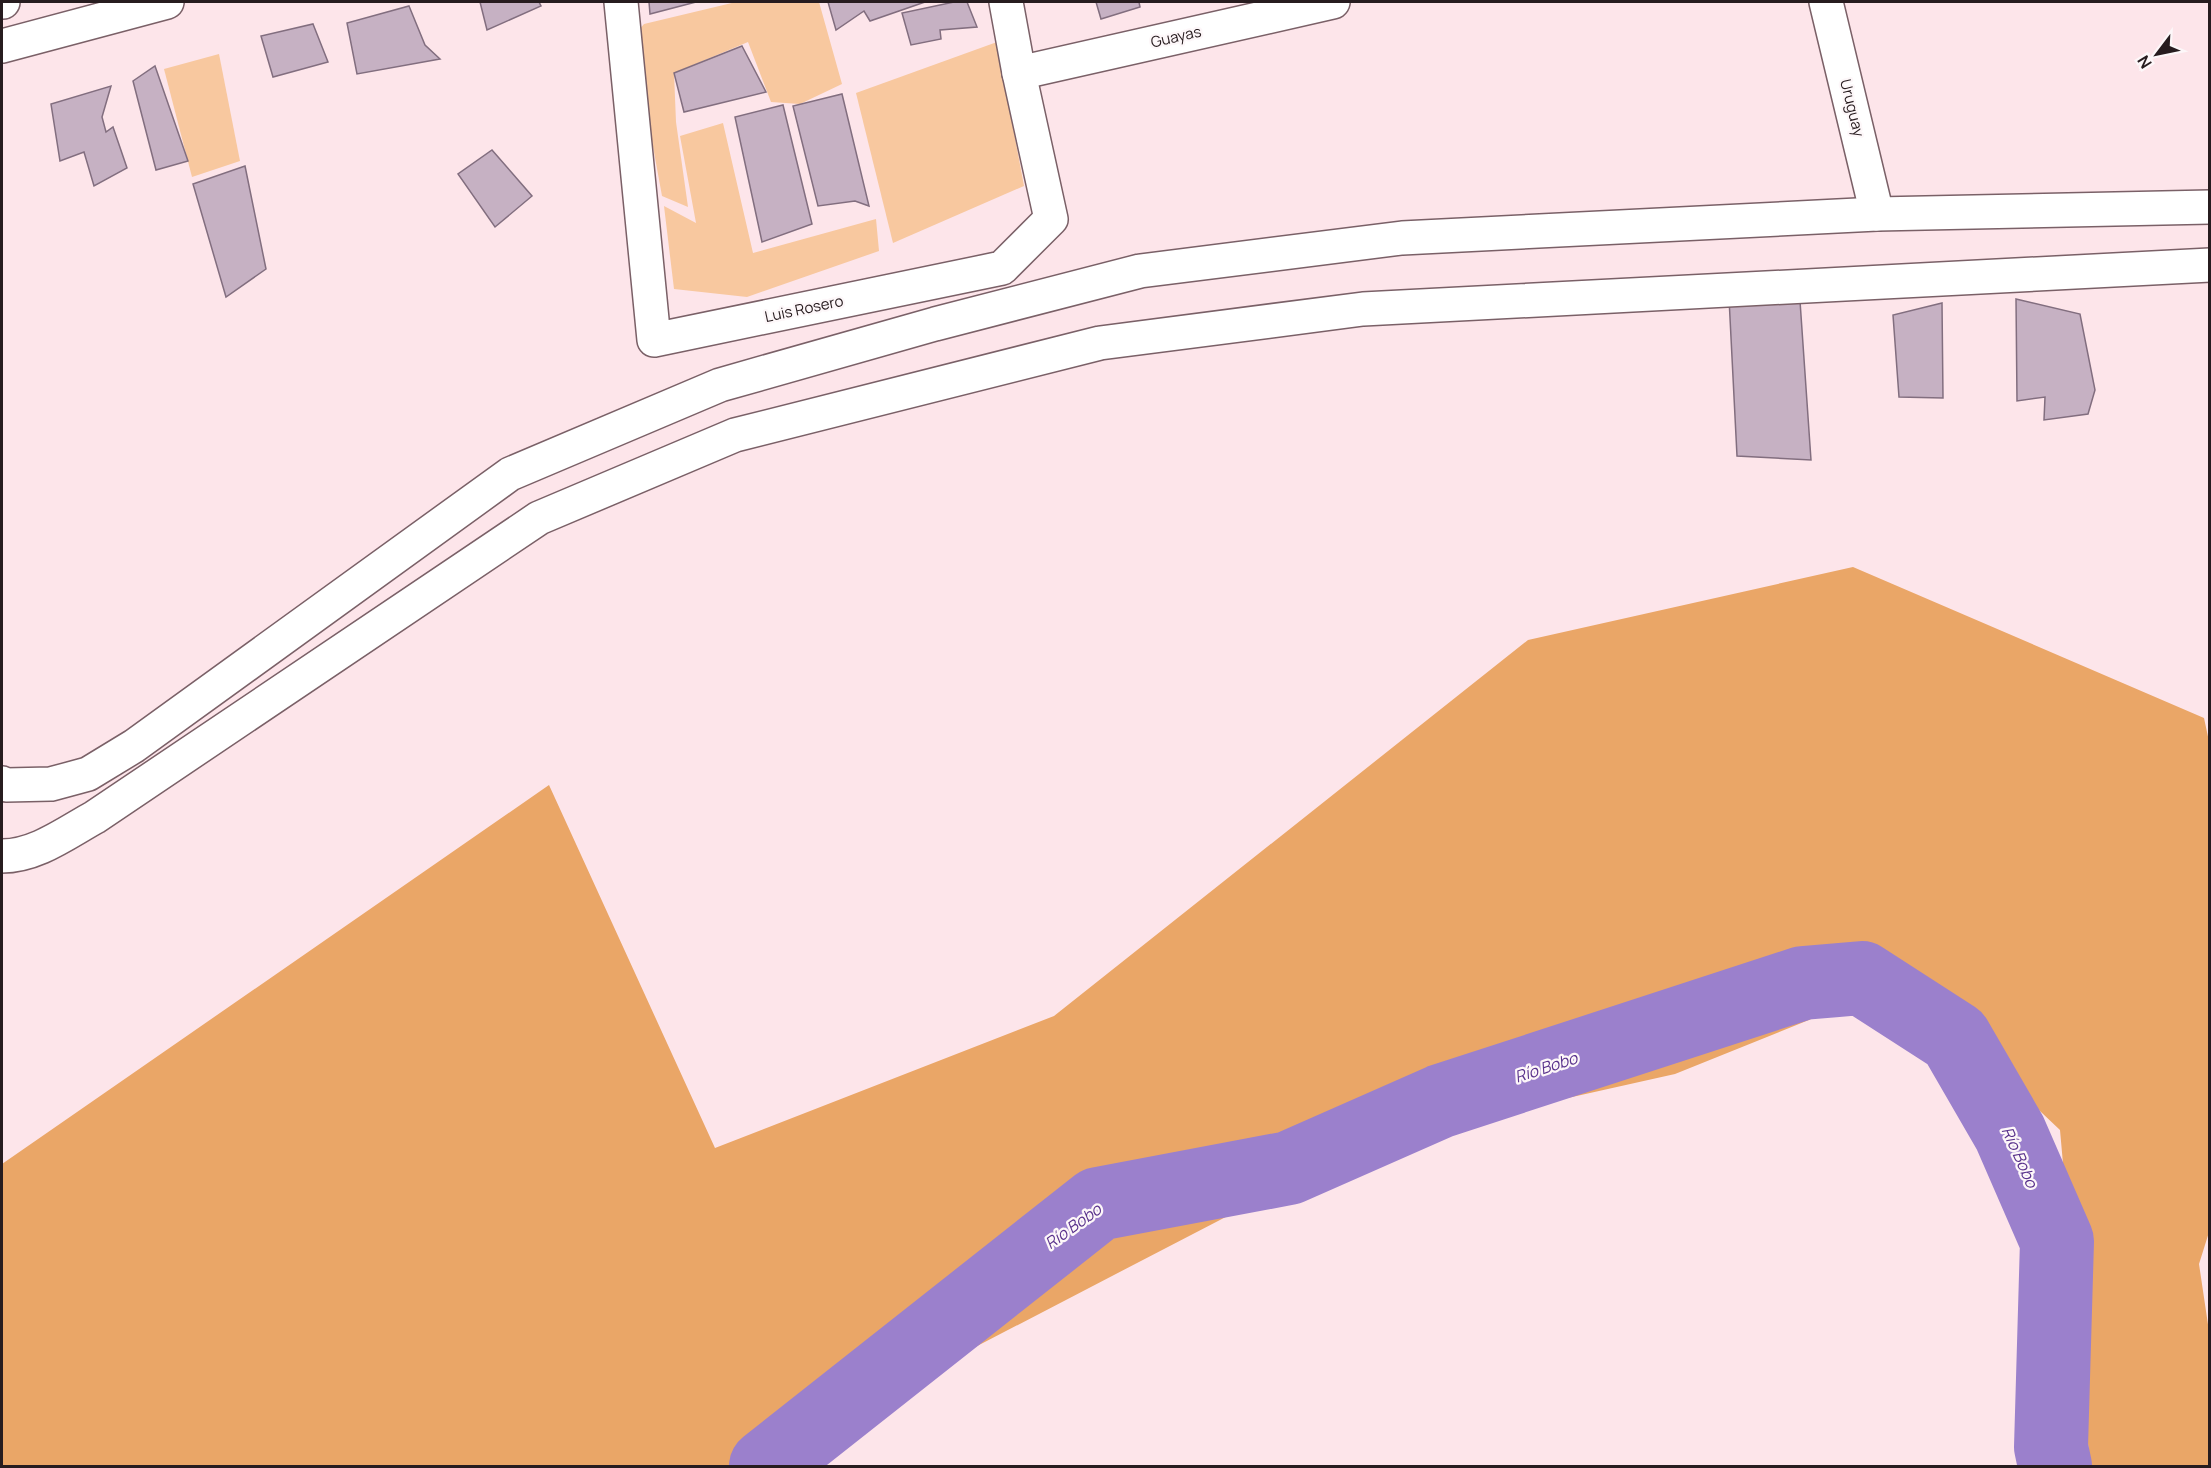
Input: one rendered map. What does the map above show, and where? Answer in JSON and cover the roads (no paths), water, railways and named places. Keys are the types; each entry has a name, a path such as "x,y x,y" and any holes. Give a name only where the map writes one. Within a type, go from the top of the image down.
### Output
{"main road":[{"path":"2,46 167,2"},
{"name":"Luis Rosero","path":"621,2 654,340 1002,267 1052,219 1019,73 1006,2"},
{"name":"Guayas","path":"1019,73 1332,2"},
{"name":"Uruguay","path":"1826,2 1877,214"},
{"path":"2,783 6,785 51,784 88,774 134,746 510,474 720,385 935,324 1140,272 1402,238 1877,214 2210,207"},
{"path":"2,856 11,856 48,844 94,817 539,518 735,435 1100,343 1363,309 2210,265"}],"waterway":[{"name":"Río Bobo","path":"766,1466 1098,1204 1289,1168 1441,1101 1803,983 1862,978 1955,1038 2010,1133 2057,1241 2051,1447 2055,1466"}]}
